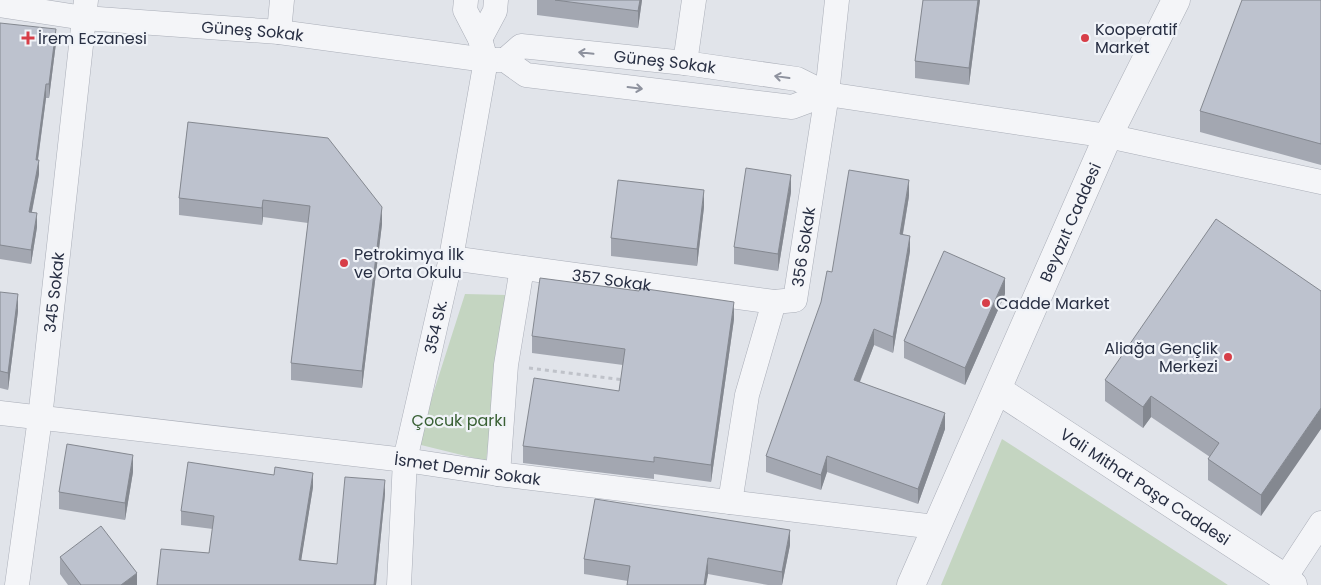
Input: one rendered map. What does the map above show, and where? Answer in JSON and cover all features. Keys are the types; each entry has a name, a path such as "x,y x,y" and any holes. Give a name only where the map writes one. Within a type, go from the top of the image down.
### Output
{"street":[{"path":"279,32 282,0"},
{"path":"466,0 465,10 490,53"},
{"name":"354 Sk.","path":"399,585 405,460 452,258 490,53 496,0"},
{"path":"685,63 694,0"},
{"name":"356 Sokak","path":"730,502 747,395 774,302 795,300 827,94 837,0"},
{"name":"Beyazıt Caddesi","path":"911,585 1108,136 1176,0"},
{"name":"Güneş Sokak","path":"0,5 85,9 279,32 490,53 521,46 685,63 797,79 827,94 1108,136 1321,182"},
{"name":"345 Sokak","path":"16,585 40,418 85,9"},
{"name":"Güneş Sokak","path":"490,53 526,75 792,107 827,94"},
{"name":"357 Sokak","path":"452,258 774,302"},
{"path":"498,474 506,365 522,268"},
{"name":"Vali Mithat Paşa Caddesi","path":"998,390 1289,581"},
{"name":"İsmet Demir Sokak","path":"0,413 405,460 498,474 935,527"},
{"path":"1289,581 1321,524"}],"path":[{"path":"506,365 632,381"}],"green space":[{"name":"Çocuk parkı","path":"465,294 507,295 486,461 417,444"},
{"path":"1002,439 1228,585 941,585"}],"building":[{"path":"555,0 640,0 638,11"},
{"path":"923,0 978,0 969,68 915,61"},
{"path":"1242,0 1321,0 1321,144 1200,111"},
{"path":"0,23 56,29 49,84 46,84 36,160 39,160 29,212 37,213 31,250 0,245"},
{"name":"Petrokimya İlk ve Orta Okulu","path":"188,122 328,138 382,207 362,371 291,363 310,206 263,200 262,208 179,198"},
{"path":"746,168 791,175 778,254 734,247"},
{"path":"849,170 909,180 900,234 910,236 893,337 874,329 854,380 945,413 918,489 827,456 821,475 766,456 821,302 827,271 832,272"},
{"path":"618,180 704,190 697,249 611,238"},
{"name":"Aliağa Gençlik Merkezi","path":"1216,219 1321,291 1321,408 1261,495 1208,459 1219,443 1151,396 1143,407 1105,380"},
{"path":"944,251 1005,278 965,368 904,341"},
{"path":"540,278 639,291 640,288 734,302 711,465 654,457 654,462 523,446 534,378 619,391 625,349 532,336"},
{"path":"0,292 18,294 8,373 0,371"},
{"path":"67,444 133,455 125,503 59,492"},
{"path":"188,462 274,475 275,467 313,473 299,560 337,564 345,477 385,480 374,585 157,585 161,549 209,553 214,516 181,511"},
{"path":"595,499 790,530 782,572 708,558 704,585 627,585 630,566 584,559"},
{"path":"101,526 137,573 121,585 81,585 60,557"}],"place":[{"name":"İrem Eczanesi","path":"28,38"},
{"name":"Kooperatif Market","path":"1085,38"},
{"name":"Petrokimya İlk ve Orta Okulu","path":"344,263"},
{"name":"Cadde Market","path":"986,303"},
{"name":"Aliağa Gençlik Merkezi","path":"1228,357"}]}
